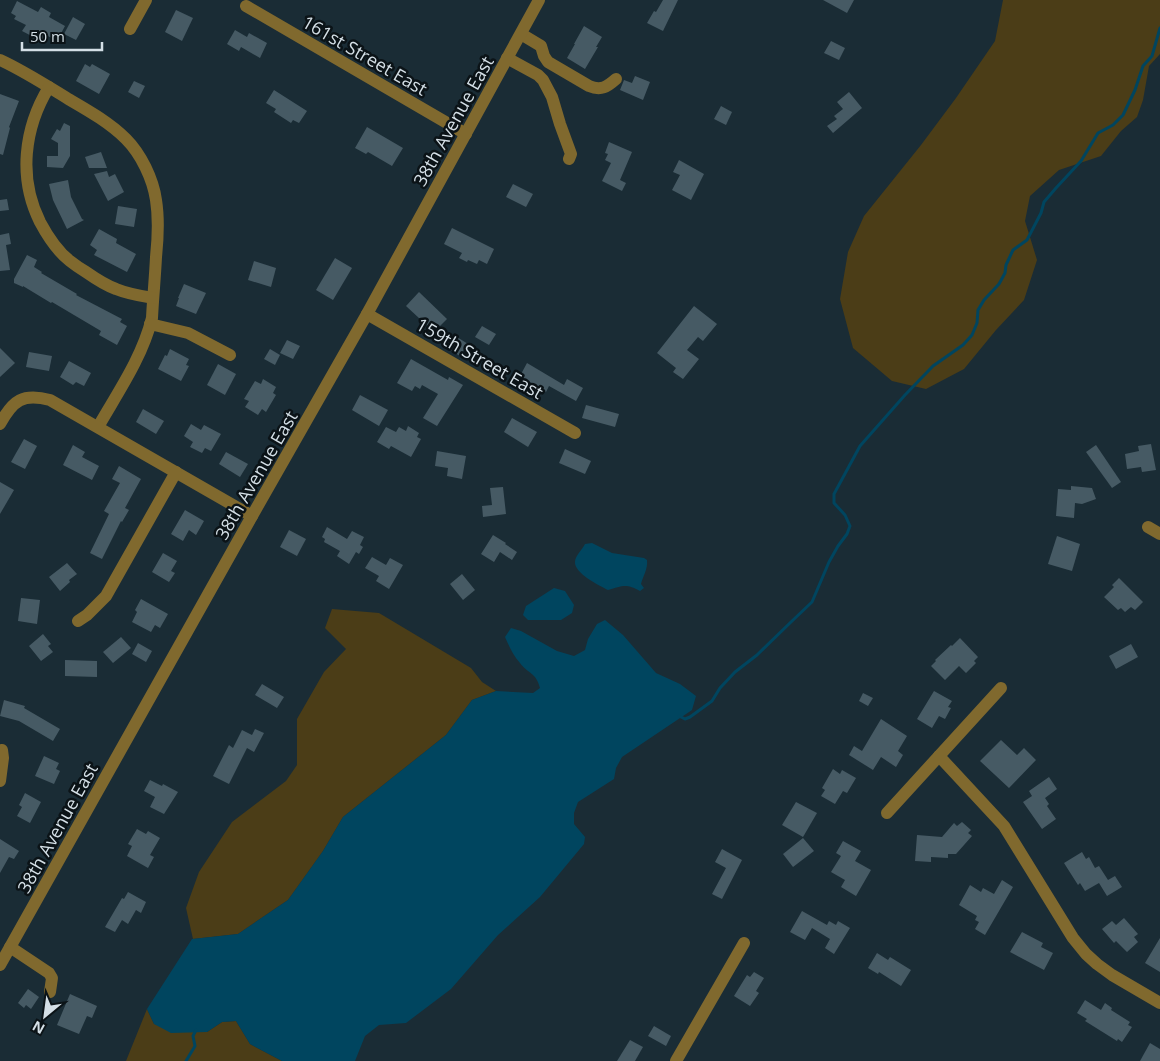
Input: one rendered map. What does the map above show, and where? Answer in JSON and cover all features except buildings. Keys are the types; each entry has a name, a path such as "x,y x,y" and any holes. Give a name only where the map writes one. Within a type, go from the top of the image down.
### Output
{"street":[{"path":"130,29 146,0"},
{"name":"38th Avenue East","path":"0,965 6,950 367,314 539,0"},
{"name":"161st Street East","path":"246,6 466,134"},
{"path":"520,34 541,46 548,62 595,89 604,88 616,79"},
{"path":"507,58 538,75 543,80 552,97 571,154 569,159"},
{"path":"0,60 49,87 116,130 133,147 150,178 156,199 158,234 150,324 135,362 98,427"},
{"path":"49,87 41,100 27,148 28,185 34,209 46,233 57,249 70,262 116,290 153,298"},
{"name":"159th Street East","path":"367,314 575,433"},
{"path":"150,324 188,333 230,356"},
{"path":"0,424 11,407 20,400 40,397 50,400 252,516"},
{"path":"78,621 87,615 106,596 176,472"},
{"path":"1148,527 1160,534"},
{"path":"887,813 1001,688"},
{"path":"0,781 3,758 2,750"},
{"path":"940,756 1004,826 1073,938 1086,954 1112,975 1160,1003"},
{"path":"676,1061 744,943"},
{"path":"6,950 48,973 52,978 50,992"}],"shaded area":[{"path":"1003,0 1160,0 1160,54 1149,66 1143,100 1137,117 1121,131 1101,156 1059,170 1030,196 1025,221 1037,260 1024,300 964,369 926,389 892,381 853,348 840,299 848,252 864,216 921,145 995,41"},
{"path":"332,609 379,613 471,668 482,682 496,691 472,700 446,735 343,817 323,851 288,900 238,934 193,939 186,908 199,872 232,822 286,781 297,765 297,719 324,672 346,649 325,628"},
{"path":"147,1009 154,1024 207,1032 222,1022 236,1021 250,1044 282,1061 126,1061"}],"water":[{"path":"592,543 612,553 647,560 641,584 644,588 640,591 624,586 608,590 583,575 576,566 575,560 585,544"},
{"path":"554,588 565,591 574,605 572,613 561,620 528,620 523,615 526,606"},
{"path":"605,620 623,635 656,673 680,684 696,696 692,710 622,757 616,768 614,779 578,802 574,813 574,824 585,837 584,844 540,897 498,935 451,989 406,1023 379,1025 365,1036 355,1061 282,1061 250,1044 236,1021 222,1022 207,1032 171,1033 154,1024 147,1009 192,939 238,934 288,900 323,851 343,817 446,735 472,700 496,691 533,693 540,688 532,674 515,657 505,637 511,628 521,631 557,651 574,656 585,650 588,639 597,624"}],"waterway":[{"path":"679,716 685,719 690,717 712,701 720,688 735,672 757,655 812,602 829,562 850,526 845,515 834,503 834,494 860,446 933,366 963,345 972,335 977,323 978,310 984,300 999,284 1013,250 1027,240 1041,213 1044,202 1081,161 1098,133 1113,125 1123,115 1135,90 1143,66 1152,56 1160,28"},
{"path":"186,1061 195,1046 193,1036 196,1030"}]}
